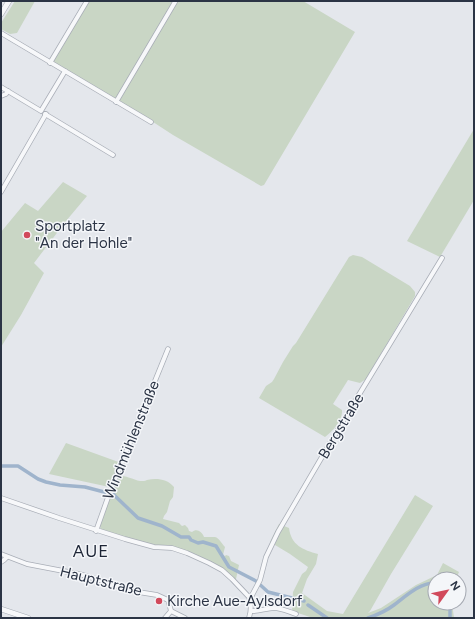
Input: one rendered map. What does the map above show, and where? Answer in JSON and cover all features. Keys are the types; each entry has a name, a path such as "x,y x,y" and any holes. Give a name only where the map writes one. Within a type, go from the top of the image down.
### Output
{"street":[{"path":"1,14 9,1"},
{"path":"50,63 86,1"},
{"path":"116,102 175,2 174,1"},
{"path":"1,33 151,122"},
{"path":"41,111 65,71"},
{"path":"1,87 113,155"},
{"path":"1,96 6,94 8,91"},
{"path":"1,192 46,114"},
{"name":"Bergstraße","path":"250,599 258,582 266,557 278,532 405,317 442,258"},
{"name":"Windmühlenstraße","path":"96,530 168,349"},
{"path":"1,498 48,515 125,539 148,545 172,548 187,553 214,566 225,573 250,599 251,611 249,618"},
{"name":"Hauptstraße","path":"1,554 27,564 73,572 93,577 130,591 153,594 164,598 168,602 171,611 185,618"},
{"path":"1,562 7,557"},
{"path":"251,611 276,608 296,614"},
{"path":"1,609 28,618"},
{"path":"166,618 171,611"}],"green space":[{"path":"15,1 35,1 17,33 10,34 1,29 1,23"},
{"path":"85,1 303,1 355,32 264,185 261,186 52,62"},
{"path":"474,129 474,200 440,257 407,241"},
{"path":"63,182 87,196 34,263 44,273 21,315 1,347 1,232 25,203 38,211"},
{"path":"353,255 362,257 410,286 415,292 415,296 366,379 360,383 348,380 333,404 342,410 341,418 334,429 325,437 259,398 266,386 274,379 283,362 349,257"},
{"path":"66,443 124,464 120,476 126,476 141,481 154,479 162,480 171,484 174,487 173,497 163,519 179,523 182,526 185,525 189,531 192,532 196,530 199,531 204,537 215,537 218,539 225,547 223,555 229,556 231,561 239,565 236,579 235,580 217,565 182,549 145,544 102,530 100,527 102,520 114,488 49,474"},
{"path":"415,495 433,506 368,613 381,608 416,585 427,580 427,611 453,611 454,618 313,618 292,611 293,592 302,574 308,567 270,542 279,524 289,528 292,539 295,543 307,551 318,554 316,564 307,579 302,593 327,611 343,614"},
{"path":"443,563 457,571 439,571"}],"waterway":[{"path":"1,466 18,466 38,479 46,482 85,487 113,494 138,518 162,526 181,537 189,537 191,540 198,543 203,542 216,546 229,567 256,581 268,592 304,601"},
{"path":"368,618 388,609 408,594 427,584"},
{"path":"308,605 327,618"},
{"path":"450,611 450,618"}],"place":[{"name":"Sportplatz \"An der Hohle\"","path":"27,235"},
{"name":"Kirche Aue-Aylsdorf","path":"159,601"}],"district":[{"name":"AUE","path":"91,551"}]}
